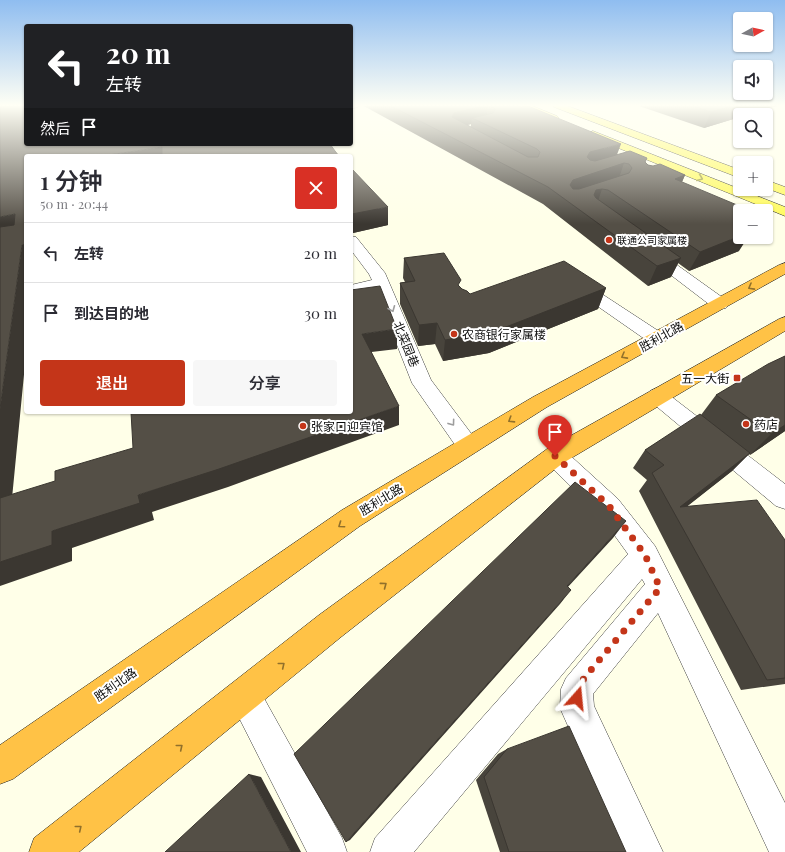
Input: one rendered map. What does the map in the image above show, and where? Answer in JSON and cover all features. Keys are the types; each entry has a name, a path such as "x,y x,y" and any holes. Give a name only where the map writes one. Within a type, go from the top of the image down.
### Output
{"highway":[{"name":"胜利北路","path":"0,766 351,518 540,402 785,268"},
{"path":"48,852 330,626 555,456 657,396 785,324"}],"main road":[{"path":"620,145 785,212"},
{"path":"662,145 733,171"},
{"path":"773,187 785,191"}],"street":[{"path":"630,161 647,156"},
{"path":"658,174 677,168"},
{"name":"北菜园巷","path":"353,242 372,265 382,283 422,383 468,446"},
{"path":"638,244 720,304"},
{"path":"563,275 656,338"},
{"path":"353,290 382,283"},
{"path":"657,396 785,498"},
{"path":"555,456 609,506 645,555 785,843"},
{"path":"389,852 645,555"},
{"path":"644,852 577,708 577,689 660,588"},
{"path":"244,696 328,852"}],"building":[{"path":"0,145 332,146 338,154 162,154 162,147 115,154 24,154 24,244 22,245 0,409 0,227 14,225 15,214 0,217"},
{"path":"466,145 505,145 528,157 538,157 540,152 528,145 618,145 590,152 587,157 590,160 595,161 630,151 647,158 645,162 648,165 653,166 660,164 685,175 675,179 735,204 733,204 733,239 700,252 608,190 596,190 594,195 596,198 681,258 657,266 548,187","holes":["624,163 629,164 632,168 629,173 579,189 573,189 570,185 573,180"]},
{"path":"353,170 388,207 353,214"},
{"path":"444,253 461,280 458,285 470,294 564,261 606,288 493,332 445,340 437,323 419,325 400,283 415,281 404,258"},
{"path":"380,286 397,329 362,334 399,406 219,469 138,495 140,503 52,531 52,545 0,562 0,498 55,481 55,471 133,448 131,414 353,414 353,290"},
{"path":"785,356 785,425 771,434 716,395 768,364"},
{"path":"700,414 750,453 680,507 757,500 785,540 785,678 767,680 652,473 664,465 645,450"},
{"path":"575,482 626,521 567,586 571,590 346,842 294,754"},
{"path":"569,726 626,852 509,852 484,777 507,749"},
{"path":"249,774 291,852 165,852"}],"place":[{"name":"联通公司家属楼","path":"609,240"},
{"name":"农商银行家属楼","path":"454,334"},
{"name":"五一大街","path":"737,378"},
{"name":"药店","path":"746,424"},
{"name":"张家口迎宾馆","path":"303,426"}],"route":[{"path":"555,456 609,506 645,555 660,588 585,677 577,689 577,698"}]}
